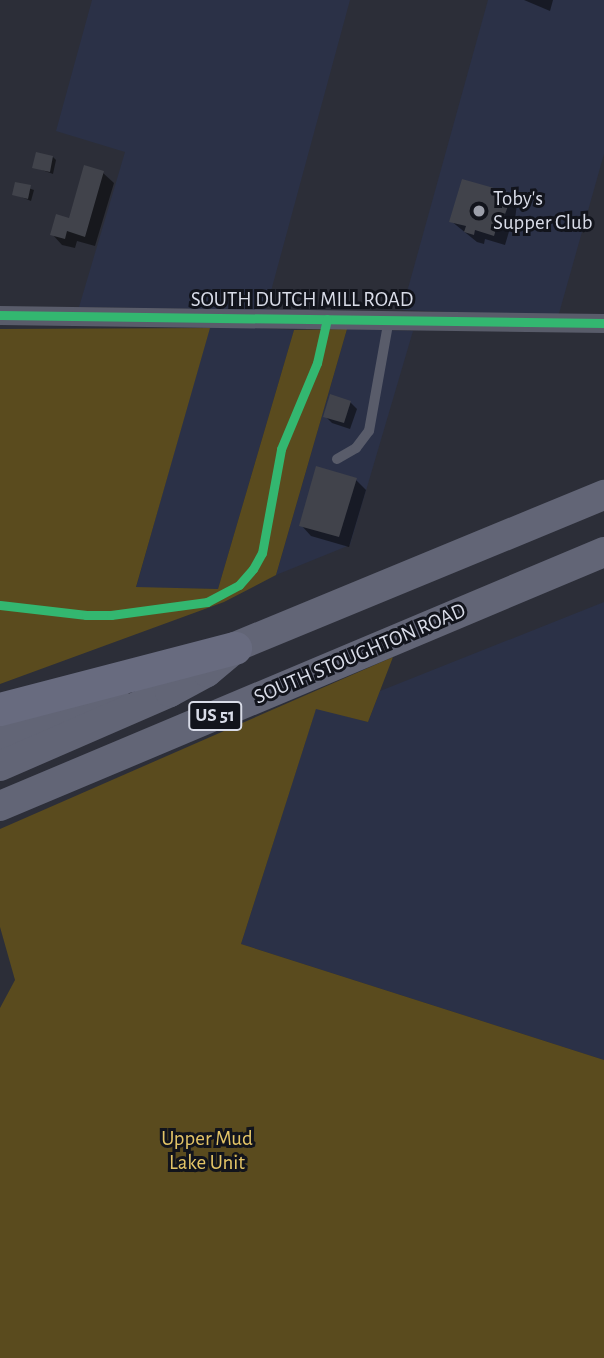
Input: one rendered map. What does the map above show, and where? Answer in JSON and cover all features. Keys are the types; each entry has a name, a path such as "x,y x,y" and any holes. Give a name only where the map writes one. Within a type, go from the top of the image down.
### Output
{"highway":[{"path":"0,709 235,648"}],"main road":[{"path":"0,736 235,648 604,495"},
{"name":"SOUTH STOUGHTON ROAD","path":"0,806 604,552"},
{"path":"0,766 170,692 207,672 235,648"}],"street":[{"name":"SOUTH DUTCH MILL ROAD","path":"0,315 389,318 604,323"}],"lane":[{"path":"337,459 356,448 369,430 389,318"}],"shaded area":[{"path":"92,0 350,0 261,328 294,330 218,589 136,588 214,309 79,307 125,152 56,131"},
{"path":"488,0 604,0 604,154 558,317 402,310"},
{"path":"347,329 413,331 350,545 276,575"},
{"path":"604,602 604,1060 241,944 316,708 368,722 380,691"}],"green space":[{"path":"210,328 136,587 218,589 294,330 347,329 276,575 224,602 0,684 0,329"},
{"name":"Upper Mud Lake Unit","path":"393,657 368,722 316,709 241,944 604,1060 604,1358 0,1358 0,1008 15,980 0,927 0,829"}],"building":[{"path":"36,152 53,156 50,172 32,168"},
{"path":"84,165 104,171 85,237 67,231 65,239 50,235 56,214 69,218"},
{"name":"Toby's Supper Club","path":"462,179 508,192 504,205 508,206 504,217 500,216 494,236 475,230 474,235 464,232 466,226 449,222"},
{"path":"15,182 31,185 28,199 12,195"},
{"path":"330,394 351,401 344,423 323,417"},
{"path":"316,466 357,478 339,537 299,526"}],"cycle path":[{"path":"0,315 604,323"},
{"path":"0,605 86,615 111,615 207,602 239,585 262,553 281,449 317,363 327,319"}],"place":[{"name":"Toby's Supper Club","path":"479,211"}]}
